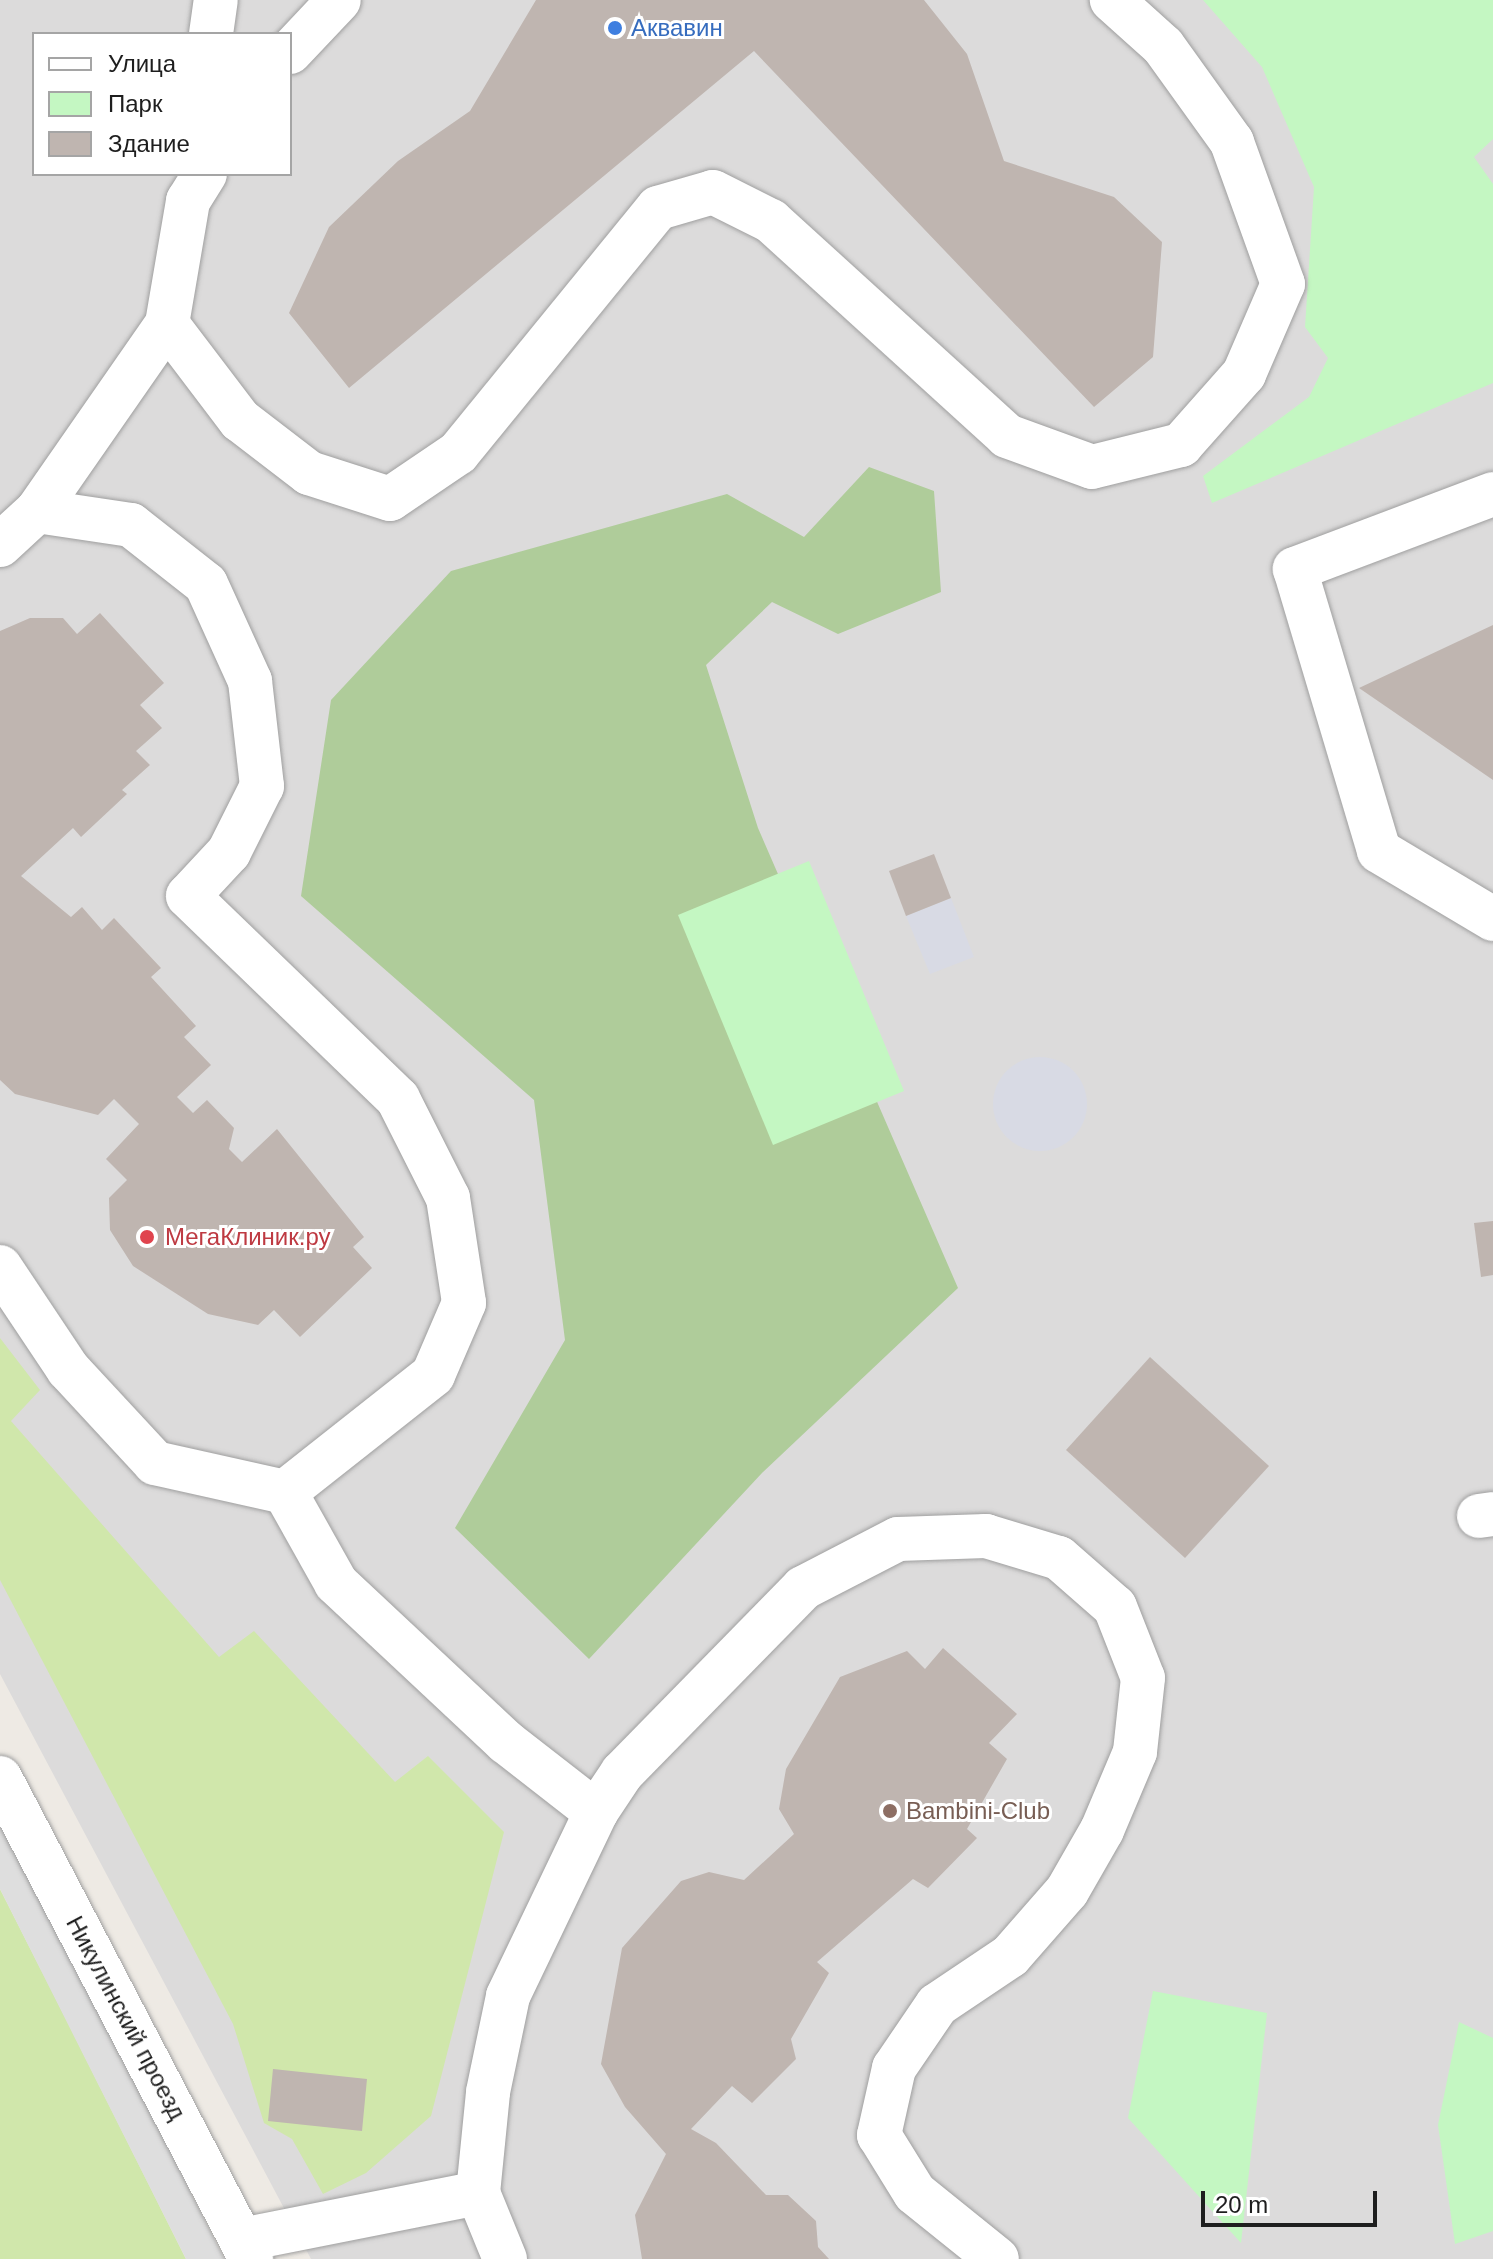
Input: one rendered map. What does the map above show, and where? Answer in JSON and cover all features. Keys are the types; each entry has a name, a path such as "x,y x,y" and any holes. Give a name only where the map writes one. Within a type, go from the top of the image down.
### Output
{"street":[{"path":"211,32 216,0"},
{"path":"292,50 339,0"},
{"path":"167,324 240,420 309,473 390,499 458,453 658,208 713,192 771,221 1007,436 1092,467 1181,445 1244,374 1283,284 1232,142 1163,46 1112,0"},
{"path":"0,545 37,511 167,324 195,183"},
{"path":"1493,494 1295,569 1379,851 1493,919"},
{"path":"37,511 131,525 206,584 250,681 262,786 229,852 188,896 398,1099 448,1198 464,1303 433,1375 285,1492"},
{"path":"0,1267 68,1369 155,1463 285,1492 336,1583 506,1742 596,1812"},
{"path":"505,2259 478,2193 508,1996 596,1812 622,1773 803,1588 898,1539 986,1536 1059,1558 1115,1607 1143,1678 1135,1752 1102,1830 1067,1891 1010,1956 937,2005 894,2068 879,2135 915,2193 997,2259"},
{"name":"Никулинский проезд","path":"0,1778 246,2250"},
{"path":"246,2250 478,2193"}],"shaded area":[{"path":"0,0 1493,0 1493,2259 311,2259 0,1674"},
{"path":"951,898 974,957 930,974 906,916"},
{"path":"1040,1057 1058,1060 1073,1071 1084,1086 1087,1104 1084,1122 1073,1137 1058,1148 1040,1151 1022,1148 1007,1137 996,1122 993,1104 996,1086 1007,1071 1022,1060"},
{"path":"0,1812 224,2259 186,2259 0,1889"}],"green space":[{"path":"1203,0 1493,0 1493,139 1474,157 1493,184 1493,383 1212,503 1203,476 1309,397 1328,358 1305,327 1314,187 1262,67"},
{"path":"869,467 934,491 941,592 838,634 772,602 706,665 758,828 958,1288 762,1473 589,1659 455,1528 565,1340 534,1100 301,896 331,700 451,571 727,494 804,537"},
{"path":"809,861 904,1091 773,1145 678,915"},
{"path":"0,1338 40,1390 11,1421 219,1657 254,1631 395,1782 428,1756 504,1832 431,2116 366,2173 323,2194 292,2139 264,2123 233,2024 0,1580"},
{"path":"0,1889 68,2023 186,2259 0,2259"},
{"path":"1153,1991 1267,2013 1241,2243 1128,2118"},
{"path":"1459,2022 1493,2038 1493,2231 1455,2244 1438,2125"}],"building":[{"path":"536,0 924,0 967,54 1004,161 1114,197 1162,242 1153,357 1094,407 754,51 349,388 289,313 329,227 398,161 470,111"},
{"path":"100,613 164,683 140,705 162,728 136,751 150,765 122,790 127,794 81,837 73,828 21,876 71,917 82,907 102,930 114,918 161,968 151,977 196,1026 184,1037 211,1065 177,1097 193,1113 207,1100 234,1128 229,1149 242,1162 277,1129 364,1237 353,1247 372,1268 300,1337 274,1310 258,1325 208,1314 133,1266 110,1230 109,1198 127,1180 106,1159 139,1124 114,1099 98,1115 15,1094 0,1080 0,631 30,618 63,618 77,634"},
{"path":"1493,625 1493,780 1359,688"},
{"path":"934,854 951,898 906,916 889,871"},
{"path":"1493,1221 1493,1275 1481,1277 1474,1223"},
{"path":"1150,1357 1269,1466 1185,1558 1066,1450"},
{"path":"943,1648 1017,1714 989,1743 1007,1759 967,1829 977,1838 928,1888 913,1879 817,1962 829,1973 791,2039 796,2059 752,2103 732,2086 691,2129 716,2143 766,2195 788,2195 816,2221 818,2247 829,2259 642,2259 635,2215 666,2154 625,2107 601,2064 622,1948 681,1881 709,1872 744,1880 794,1834 779,1809 786,1769 840,1677 907,1651 925,1669"},
{"path":"273,2069 367,2079 362,2131 268,2121"}],"place":[{"name":"Аквавин","path":"615,28"},
{"name":"МегаКлиник.ру","path":"147,1237"},
{"name":"Bambini-Club","path":"890,1811"}]}
